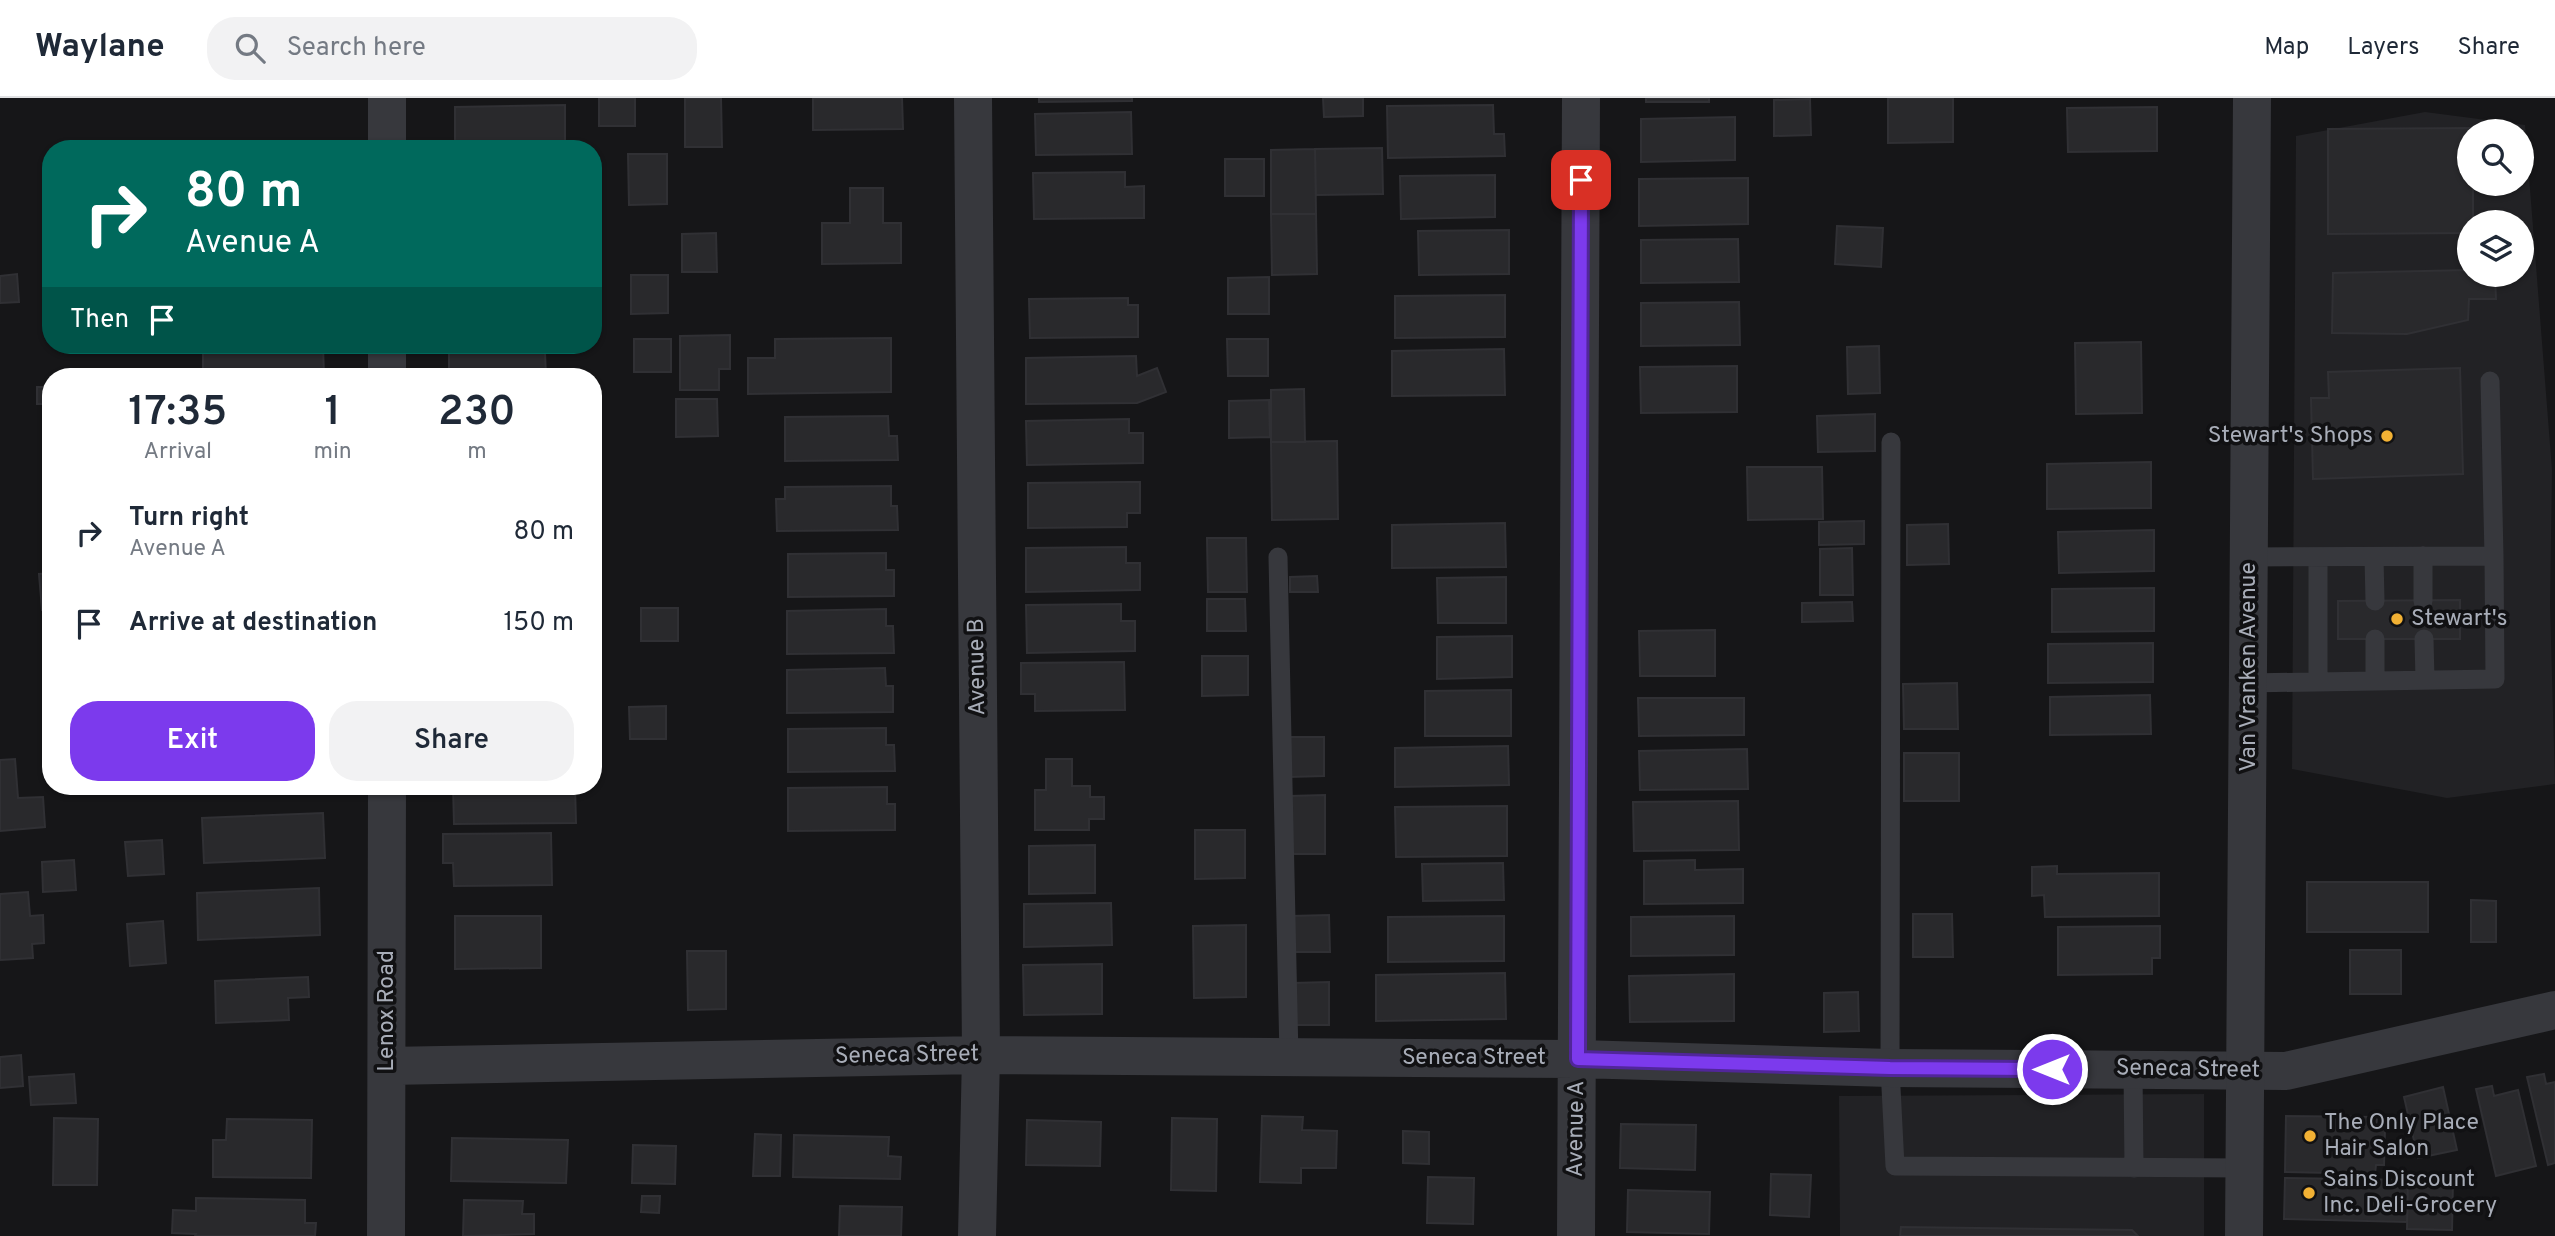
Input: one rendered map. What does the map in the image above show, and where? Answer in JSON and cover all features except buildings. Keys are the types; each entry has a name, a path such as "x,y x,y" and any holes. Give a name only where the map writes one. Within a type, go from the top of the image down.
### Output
{"street":[{"path":"387,98 387,140"},
{"name":"Avenue B","path":"973,98 981,1055 977,1236"},
{"name":"Avenue A","path":"1576,1236 1581,98"},
{"name":"Van Vranken Avenue","path":"2244,1236 2252,98"},
{"name":"Lenox Road","path":"386,1236 387,795"},
{"name":"Seneca Street","path":"387,1066 981,1055 1578,1059 1890,1068 2286,1071 2555,1010"}],"lane":[{"path":"2248,683 2495,679 2490,381"},
{"path":"1891,442 1890,1068 1895,1166 2245,1168"},
{"path":"2374,556 2375,601"},
{"path":"2423,556 2423,601"},
{"path":"2249,557 2494,556"},
{"path":"1278,557 1289,1057"},
{"path":"2318,557 2318,682"},
{"path":"2375,639 2375,681"},
{"path":"2424,639 2425,680"},
{"path":"2133,1070 2134,1168"}],"shaded area":[{"path":"2425,112 2479,119 2457,119 2457,196 2531,196 2532,210 2457,210 2457,287 2534,287 2534,240 2552,470 2550,605 2555,784 2447,798 2292,769 2296,136"},
{"path":"2204,1094 2204,1236 1840,1236 1839,1096"}],"place":[{"name":"Stewart's Shops","path":"2387,436"},
{"name":"Stewart's","path":"2397,619"},
{"name":"The Only Place Hair Salon","path":"2310,1136"},
{"name":"Sains Discount Inc. Deli-Grocery","path":"2309,1193"}],"route":[{"path":"1581,180 1578,1059 1890,1068 2052,1069"}]}
